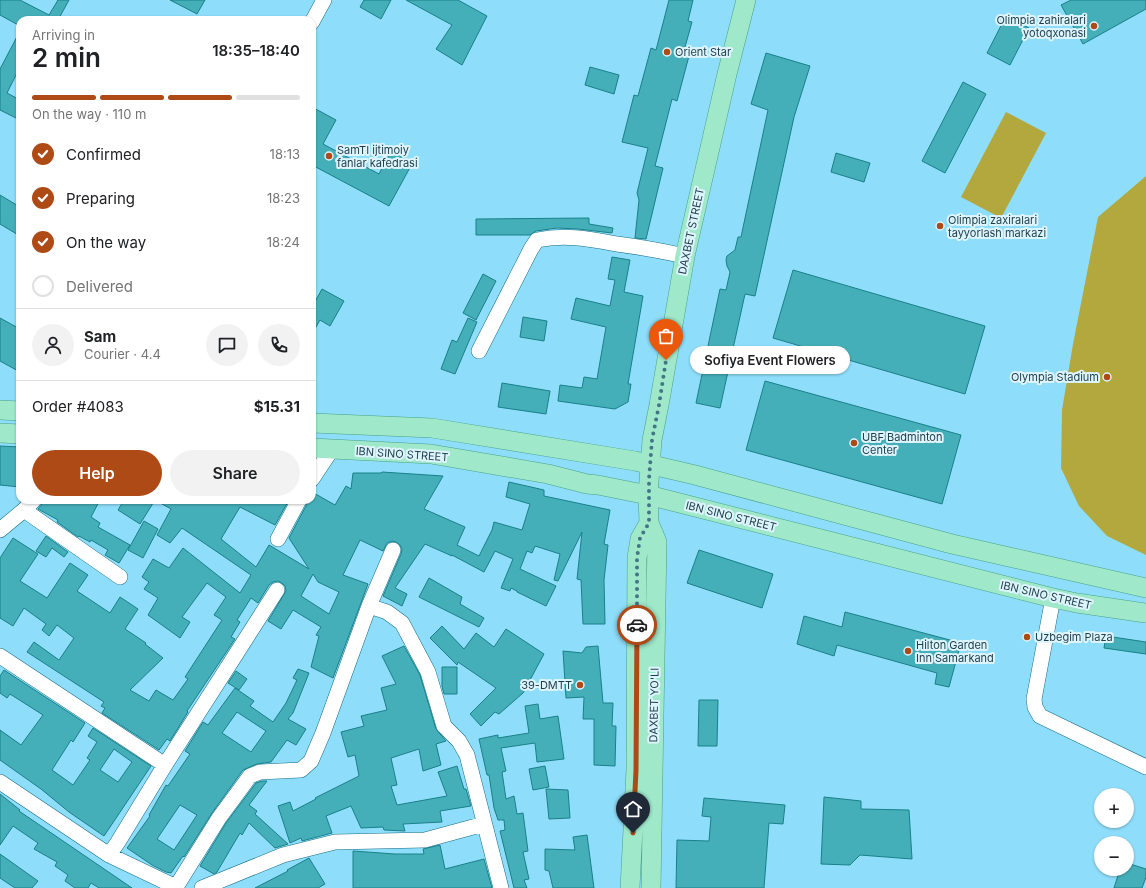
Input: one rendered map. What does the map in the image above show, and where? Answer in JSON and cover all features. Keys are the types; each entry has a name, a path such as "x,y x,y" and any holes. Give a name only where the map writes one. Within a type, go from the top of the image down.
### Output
{"main road":[{"name":"DAXBET STREET","path":"649,464 685,256 727,74 746,0"},
{"path":"0,410 16,411"},
{"path":"316,423 432,428 649,464 952,544 1146,588"},
{"path":"0,433 16,434"},
{"name":"IBN SINO STREET","path":"316,448 431,454 548,474 587,484 648,495 1053,598 1146,614"},
{"name":"DAXBET YO'LI","path":"649,464 649,523 657,542 651,888"},
{"name":"DAXBET YO'LI","path":"630,888 636,770 637,558 640,538 649,523"}],"street":[{"path":"315,16 324,0"},
{"path":"478,351 537,240 567,236 685,256"},
{"path":"316,473 332,449"},
{"path":"278,539 297,504"},
{"path":"0,530 29,505 120,577"},
{"path":"0,782 109,855 178,888 219,818 250,776 260,772 301,770 311,761 323,733 369,606 393,550"},
{"path":"109,855 277,590"},
{"path":"1053,598 1038,671 1034,699 1035,707 1040,716 1146,767"},
{"path":"369,606 386,612 402,623 428,672 444,726 459,741 467,755 501,888"},
{"path":"0,656 165,765"},
{"path":"202,888 283,855 335,842 425,840 484,824"}],"shaded area":[{"path":"1006,112 1046,133 1001,218 961,197"},
{"name":"Olympia Stadium","path":"1146,176 1146,555 1107,536 1079,506 1061,468 1062,410 1073,344 1098,217"}],"building":[{"path":"0,0 20,0 49,15 58,0 69,0 60,16 16,16 16,24 0,15"},
{"path":"170,0 205,0 197,14"},
{"path":"364,0 391,0 381,19 360,7"},
{"path":"406,0 458,0 487,16 462,65 436,49 452,25"},
{"path":"669,0 693,0 688,21 692,22 683,54 689,56 677,101 672,99 655,166 663,168 646,239 635,238 639,200 637,193 648,148 622,142 634,95 638,96 651,48 656,50"},
{"name":"Olimpia zahiralari yotoqxonasi","path":"1071,0 1146,0 1146,9 1083,44 1061,5"},
{"path":"1006,16 1029,28 1010,65 987,53"},
{"path":"16,39 16,75 7,93 16,98 16,118 0,110 0,69"},
{"path":"766,53 810,66 794,117 755,296 745,294 720,408 696,403 720,289 726,290 730,272 726,260 727,256 735,250 738,237 741,237 768,110 751,104"},
{"path":"590,67 619,75 614,94 585,85"},
{"path":"963,82 986,94 945,173 922,161"},
{"name":"SamTI ijtimoiy fanlar kafedrasi","path":"316,109 336,120 323,144 379,174 391,151 413,162 389,206 316,167"},
{"path":"836,153 870,163 864,182 831,172"},
{"path":"0,195 16,205 16,234 0,224"},
{"path":"589,218 589,224 613,228 612,233 557,228 536,231 530,235 476,235 476,219"},
{"path":"612,257 630,260 624,292 643,296 628,384 631,384 628,402 615,409 558,401 560,385 582,388 584,377 597,379 606,327 571,319 576,298 610,306 615,280 608,279"},
{"path":"793,270 985,326 965,394 773,338"},
{"path":"483,274 496,281 476,320 463,313"},
{"path":"322,289 344,301 330,326 320,320 316,327 316,300"},
{"path":"523,317 547,321 544,341 520,337"},
{"path":"0,318 16,327 16,370 0,361"},
{"path":"468,318 477,322 455,374 441,369 452,340 457,342"},
{"name":"UBF Badminton Center","path":"765,381 961,435 942,504 746,450"},
{"path":"502,383 550,391 546,414 498,407"},
{"path":"0,446 16,447 16,487 0,485"},
{"path":"382,472 443,476 424,509 465,527 457,545 479,556 492,530 494,522 522,530 530,504 506,497 509,482 544,490 544,496 610,510 604,544 608,545 604,580 605,624 583,624 581,580 577,579 582,532 558,581 554,580 560,554 535,546 532,553 527,551 520,569 556,586 546,606 511,588 510,591 501,588 513,559 495,551 484,572 452,555 425,544 395,588 407,594 402,606 383,596 401,554 402,549 400,545 392,541 387,543 383,551 360,540 343,575 368,584 333,678 311,667 319,636 316,635 321,627 293,610 281,629 268,621 286,591 285,586 282,583 278,581 273,582 269,585 258,603 251,598 237,620 240,622 231,637 235,639 187,711 188,712 170,741 167,739 159,750 102,713 105,708 101,706 104,702 27,652 34,642 59,660 74,638 57,625 49,636 42,630 46,624 24,608 13,626 0,618 0,558 13,538 38,554 20,581 47,598 70,563 88,575 77,591 110,613 120,597 138,609 125,629 146,643 145,644 163,658 130,690 149,701 156,690 173,700 188,679 185,677 222,620 214,615 226,597 207,583 182,617 190,622 180,638 148,615 158,598 144,589 149,582 142,577 153,559 169,568 183,548 240,593 251,575 182,528 170,543 157,535 171,509 162,504 287,504 275,525 240,507 221,539 256,567 269,545 309,569 289,538 307,504 316,504 316,494 335,505 346,486 351,489 353,473","holes":["313,574 318,582 339,592 329,614 301,596"]},
{"path":"42,504 98,504 91,517 100,523 98,527 130,545 119,563 105,555 108,550 91,540 90,542 79,536 78,537 57,522 58,520 38,509"},
{"path":"122,504 152,504 140,524 118,510"},
{"path":"144,521 158,529 143,558 128,550"},
{"path":"46,536 68,552 64,557 52,548 46,557 36,551"},
{"path":"699,550 773,574 762,608 687,583"},
{"path":"429,578 462,597 460,604 484,618 479,627 419,597"},
{"name":"Hilton Garden Inn Samarkand","path":"845,612 961,643 949,687 935,684 937,673 837,645 834,656 797,644 804,616 842,627"},
{"path":"442,626 464,649 476,633 494,647 506,629 544,654 523,693 499,714 495,712 481,726 470,714 496,688 458,662 457,665 430,638"},
{"path":"1106,636 1146,642 1146,654 1104,648"},
{"path":"404,646 420,675 436,729 446,741 436,744 441,765 423,771 419,749 391,758 397,785 391,786 397,805 447,796 438,772 457,766 471,806 440,811 442,822 403,824 405,831 384,830 383,827 361,828 351,806 326,816 332,833 302,841 301,838 290,843 278,806 290,802 293,811 359,776 355,755 348,757 341,732 364,726 361,716 387,710 381,688 396,684 382,656"},
{"path":"598,646 603,703 613,703 612,726 616,726 615,766 594,765 594,719 583,719 584,697 566,698 563,651 582,653 586,647"},
{"path":"442,667 457,667 457,694 444,694 442,686"},
{"path":"298,669 309,673 293,713 288,719 306,729 296,745 287,740 271,762 257,764 243,770 212,813 184,857 183,856 171,873 152,865 127,848 150,816 149,815 166,785 168,786 190,754 185,751 203,722 208,725 235,688 254,701 250,706 273,722 286,703 297,680 293,678","holes":["237,712 266,731 251,752 222,733","180,805 197,815 174,850 157,839"]},
{"path":"4,670 85,723 73,742 71,740 52,770 73,785 90,760 87,758 97,742 88,736 93,728 151,766 104,836 69,812 41,789 0,760 0,730 21,745 43,715 10,694 7,698 0,693 0,676","holes":["114,749 132,762 118,782 100,770"]},
{"path":"236,671 247,679 239,690 228,683"},
{"path":"699,700 718,700 717,746 698,746"},
{"path":"538,704 540,719 558,716 564,759 537,762 535,743 501,748 506,771 502,772 506,799 514,796 517,814 523,813 528,851 523,852 529,879 524,880 527,888 514,888 500,831 505,830 504,820 498,820 494,808 489,775 487,775 479,739 498,735 498,738 529,733 525,706"},
{"path":"545,766 549,787 533,790 529,769"},
{"path":"267,781 249,805 257,811 255,814 288,844 275,848 249,823 242,835 240,833 217,872 214,874 200,866 226,823 256,783"},
{"path":"546,789 568,790 570,818 549,819"},
{"path":"0,794 20,810 19,811 132,888 99,888 91,883 88,888 75,888 65,881 68,875 55,866 57,862 34,849 38,843 13,826 0,845"},
{"path":"824,797 861,801 861,809 909,810 912,859 860,855 850,865 821,864"},
{"path":"704,798 785,805 783,824 769,823 764,888 676,888 677,840 709,841 711,817 702,816"},
{"path":"587,835 594,888 553,888 549,871 545,870 545,849 575,850 573,837"},
{"path":"440,845 445,869 484,859 492,888 353,888 353,851 395,854 424,854 423,849"},
{"path":"0,854 38,881 32,888 15,888 0,878"},
{"path":"309,858 325,884 318,888 255,888 288,871 287,870"},
{"path":"1134,865 1146,869 1146,877 1142,888 1114,888 1118,876 1134,876"}],"way so far":[{"path":"637,625 637,558 640,538 649,523 649,464 666,360"}],"place":[{"name":"Olimpia zahiralari yotoqxonasi","path":"1094,26"},
{"name":"Orient Star","path":"667,52"},
{"name":"SamTI ijtimoiy fanlar kafedrasi","path":"329,156"},
{"name":"Olimpia zaxiralari tayyorlash markazi","path":"940,226"},
{"name":"Sofiya Event Flowers","path":"666,360"},
{"name":"Olympia Stadium","path":"1107,377"},
{"name":"UBF Badminton Center","path":"854,443"},
{"name":"Uzbegim Plaza","path":"1027,637"},
{"name":"Hilton Garden Inn Samarkand","path":"908,651"},
{"name":"39-DMTT","path":"580,685"}],"route":[{"path":"633,833 636,770 637,625"}]}
